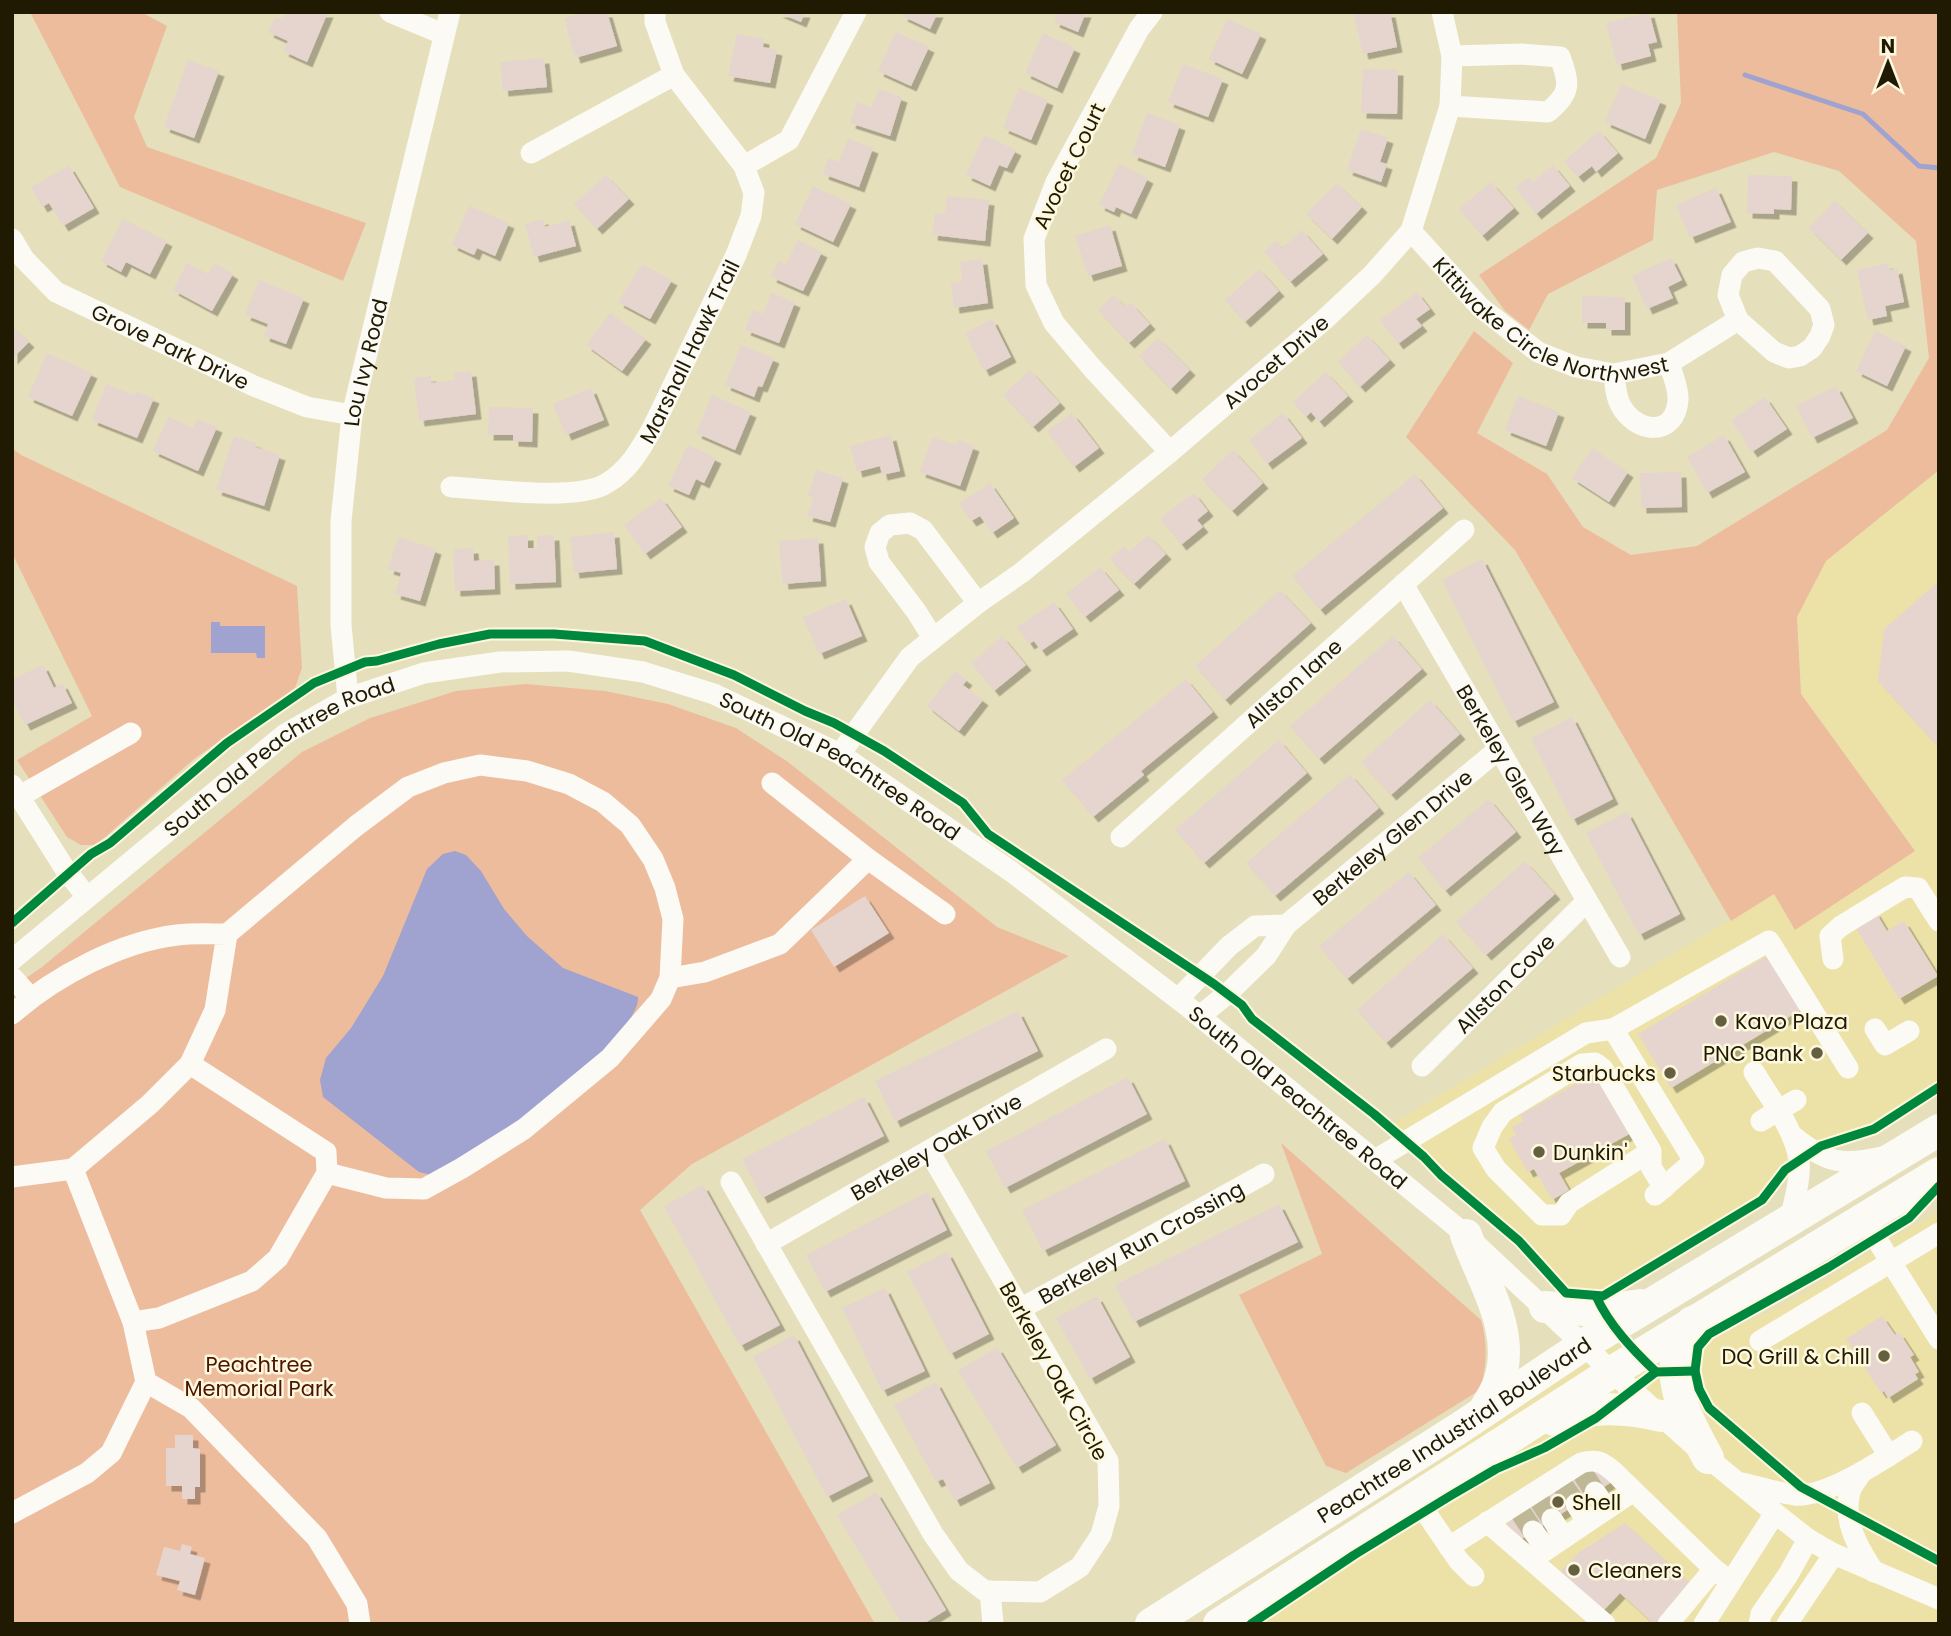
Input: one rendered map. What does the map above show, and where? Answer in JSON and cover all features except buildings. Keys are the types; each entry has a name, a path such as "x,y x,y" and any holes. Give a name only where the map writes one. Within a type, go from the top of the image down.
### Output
{"highway":[{"name":"Peachtree Industrial Boulevard","path":"1151,1624 1585,1344 1939,1130"},
{"name":"Peachtree Industrial Boulevard","path":"1219,1624 1612,1372 1939,1173"},
{"path":"1466,1235 1498,1312 1505,1347 1499,1381 1483,1412"},
{"path":"1545,1307 1597,1311 1640,1305 1665,1295"},
{"path":"1692,1322 1678,1349 1676,1385 1689,1423 1708,1458"},
{"path":"1516,1433 1575,1412 1601,1408 1635,1410 1661,1416"}],"street":[{"path":"390,12 443,34"},
{"name":"Lou Ivy Road","path":"348,698 346,671 342,662 341,521 352,415 450,12"},
{"name":"Marshall Hawk Trail","path":"451,487 574,494 607,484 625,469 652,429 746,229 754,193 744,166 674,75 655,12"},
{"path":"744,166 789,140 856,12"},
{"name":"Avocet Court","path":"1152,12 1139,29 1056,183 1034,239 1036,285 1054,323 1170,452"},
{"name":"Avocet Drive","path":"840,754 910,657 1021,573 1170,452 1324,320 1371,275 1411,231 1450,106 1452,56 1442,12"},
{"path":"1450,106 1548,112 1562,100 1568,80 1560,57 1500,54 1452,56"},
{"path":"531,153 674,75"},
{"name":"Kittiwake Circle Northwest","path":"1411,231 1480,307 1538,352 1576,367 1614,374 1669,363 1738,320"},
{"name":"Grove Park Drive","path":"12,239 24,259 56,292 254,386 307,407 352,415"},
{"path":"1759,258 1775,261 1820,309 1824,325 1812,348 1800,356 1789,358 1774,352 1738,320 1728,295 1732,275 1743,262 1759,258"},
{"path":"1614,374 1619,404 1629,417 1641,425 1661,427 1670,421 1677,410 1678,396 1669,363"},
{"path":"933,638 915,608 879,562 875,547 880,533 890,525 910,523 923,530 978,603"},
{"name":"Allston lane","path":"1121,837 1464,530"},
{"name":"Berkeley Glen Way","path":"1403,584 1620,957"},
{"name":"South Old Peachtree Road","path":"12,960 285,734 348,698 424,673 500,662 568,661 643,672 714,694 840,754 1012,872 1200,1016 1466,1235 1708,1458 1808,1539 1875,1574 1939,1599"},
{"path":"87,897 65,869 16,790 131,733"},
{"name":"Berkeley Glen Drive","path":"1200,1016 1260,962 1286,925 1499,749"},
{"path":"12,1014 31,998 99,958 177,935 227,934 356,826 408,787 444,773 480,765 527,771 569,784 603,802 630,825 653,859 665,888 673,919 670,978 661,999 610,1058 524,1129 424,1189 386,1188 327,1173"},
{"path":"772,783 868,859 945,914"},
{"path":"670,978 705,972 780,944 868,859"},
{"path":"1833,959 1830,936 1841,926 1905,887 1918,888 1939,921"},
{"name":"Allston Cove","path":"1422,1066 1587,901"},
{"path":"1178,999 1238,939 1255,926 1286,925"},
{"path":"12,1177 73,1169 150,1104 190,1064 215,1010 227,934"},
{"path":"1238,939 1260,962"},
{"path":"1375,1160 1586,1033 1613,1029 1769,941 1848,1068"},
{"path":"12,976 31,998"},
{"path":"1613,1029 1694,1161 1660,1191 1651,1159 1604,1069 1595,1063 1582,1064 1503,1112 1492,1127 1483,1148 1496,1169 1542,1215 1561,1215 1569,1203 1651,1159"},
{"path":"1875,1029 1885,1045 1909,1031"},
{"name":"Berkeley Oak Drive","path":"766,1244 1106,1049"},
{"path":"1539,1061 1552,1083"},
{"path":"133,1321 159,1318 252,1281 278,1258 327,1173 326,1152 190,1064"},
{"path":"1754,1072 1769,1116 1819,1155 1853,1163 1900,1153"},
{"path":"1769,1116 1796,1100"},
{"path":"1790,1220 1798,1183 1799,1161 1794,1137"},
{"name":"Berkeley Oak Circle","path":"929,1151 1108,1461 1109,1506 1101,1535 1080,1567 1040,1592 999,1591"},
{"path":"12,1513 87,1473 111,1453 146,1382 133,1321 73,1169"},
{"name":"Berkeley Run Crossing","path":"1020,1309 1264,1174"},
{"path":"731,1182 933,1534 959,1571 985,1591 999,1591"},
{"path":"1864,1219 1939,1339"},
{"path":"1760,1340 1939,1233"},
{"path":"146,1382 191,1408 317,1538 357,1604 359,1623"},
{"path":"1863,1413 1889,1456"},
{"path":"1737,1482 1798,1495 1822,1490 1862,1472 1912,1441"},
{"path":"1449,1547 1478,1528 1518,1509 1593,1460 1603,1463 1613,1471 1722,1575"},
{"path":"1862,1472 1850,1491 1849,1512 1855,1545 1875,1574"},
{"path":"1547,1549 1587,1522 1601,1501 1632,1492"},
{"path":"1415,1497 1459,1561 1474,1576"},
{"path":"1576,1504 1587,1522"},
{"path":"1668,1624 1722,1575 1775,1513"},
{"path":"1547,1549 1552,1519"},
{"path":"1478,1528 1547,1549"},
{"path":"1533,1531 1605,1624"},
{"path":"1759,1624 1761,1614 1788,1576 1808,1539"},
{"path":"1787,1624 1834,1554"},
{"path":"1704,1624 1722,1575"},
{"path":"993,1624 999,1591"},
{"path":"999,1591 1008,1624"}],"shaded area":[{"path":"1939,470 1939,1084 1604,1293 1574,1292 1563,1285 1509,1224 1392,1124 1774,893 1795,929 1915,850 1801,694 1797,617 1826,561"},
{"path":"1939,1210 1939,1624 1197,1624 1610,1347 1724,1333 1789,1302"}],"green space":[{"path":"30,12 141,12 167,26 134,117 147,147 366,223 343,281 120,187"},
{"path":"1677,12 1939,12 1939,470 1826,561 1797,617 1801,694 1915,851 1795,930 1774,894 1731,921 1515,550 1406,437 1474,331 1513,363 1477,433 1547,474 1583,527 1631,555 1697,546 1887,430 1929,358 1916,241 1839,171 1774,152 1657,190 1653,240 1548,294 1529,330 1505,311 1479,275 1656,158 1681,103"},
{"path":"12,448 21,455 297,586 302,668 295,688 194,759 96,845 81,845 67,837 17,760 92,716 12,553"},
{"name":"Peachtree Memorial Park","path":"526,684 605,691 668,704 736,728 788,762 997,927 1069,956 692,1164 640,1210 875,1624 12,1624 12,988 42,967 302,752 370,718 456,691"},
{"path":"1281,1143 1481,1320 1485,1338 1486,1355 1480,1390 1346,1473 1326,1466 1239,1295 1322,1254"}],"water":[{"path":"211,622 220,622 220,626 265,626 265,658 257,658 256,653 211,653"},
{"path":"455,851 466,855 481,871 504,909 527,936 563,968 638,997 635,1011 624,1028 566,1085 514,1125 431,1175 419,1172 323,1097 320,1080 326,1058 351,1028 383,976 427,869 443,854"}],"waterway":[{"path":"1745,75 1863,114 1919,166 1939,168"}],"tunnel":[{"path":"1583,1474 1595,1492"},
{"path":"1563,1486 1576,1504"},
{"path":"1540,1501 1552,1519"},
{"path":"1521,1513 1533,1531"}],"cycle path":[{"path":"12,923 91,854 110,843 227,743 314,683 365,662 490,634 554,634 645,641 734,675 834,723 884,751 963,803 988,834 1242,1005 1252,1019 1374,1114 1519,1241 1566,1293 1603,1296 1762,1200 1785,1170 1821,1146 1874,1129 1939,1087"},
{"path":"1939,1186 1909,1218 1829,1267 1709,1334 1698,1347 1695,1371 1699,1389 1709,1408 1801,1487 1939,1561"},
{"path":"1596,1296 1615,1327 1656,1372"},
{"path":"1251,1624 1354,1555 1450,1496 1496,1469 1544,1448 1596,1418 1656,1372 1695,1371"}],"place":[{"name":"Kavo Plaza","path":"1721,1021"},
{"name":"PNC Bank","path":"1817,1053"},
{"name":"Starbucks","path":"1670,1073"},
{"name":"Dunkin'","path":"1539,1152"},
{"name":"DQ Grill & Chill","path":"1884,1356"},
{"name":"Shell","path":"1558,1502"},
{"name":"Cleaners","path":"1574,1570"}]}
